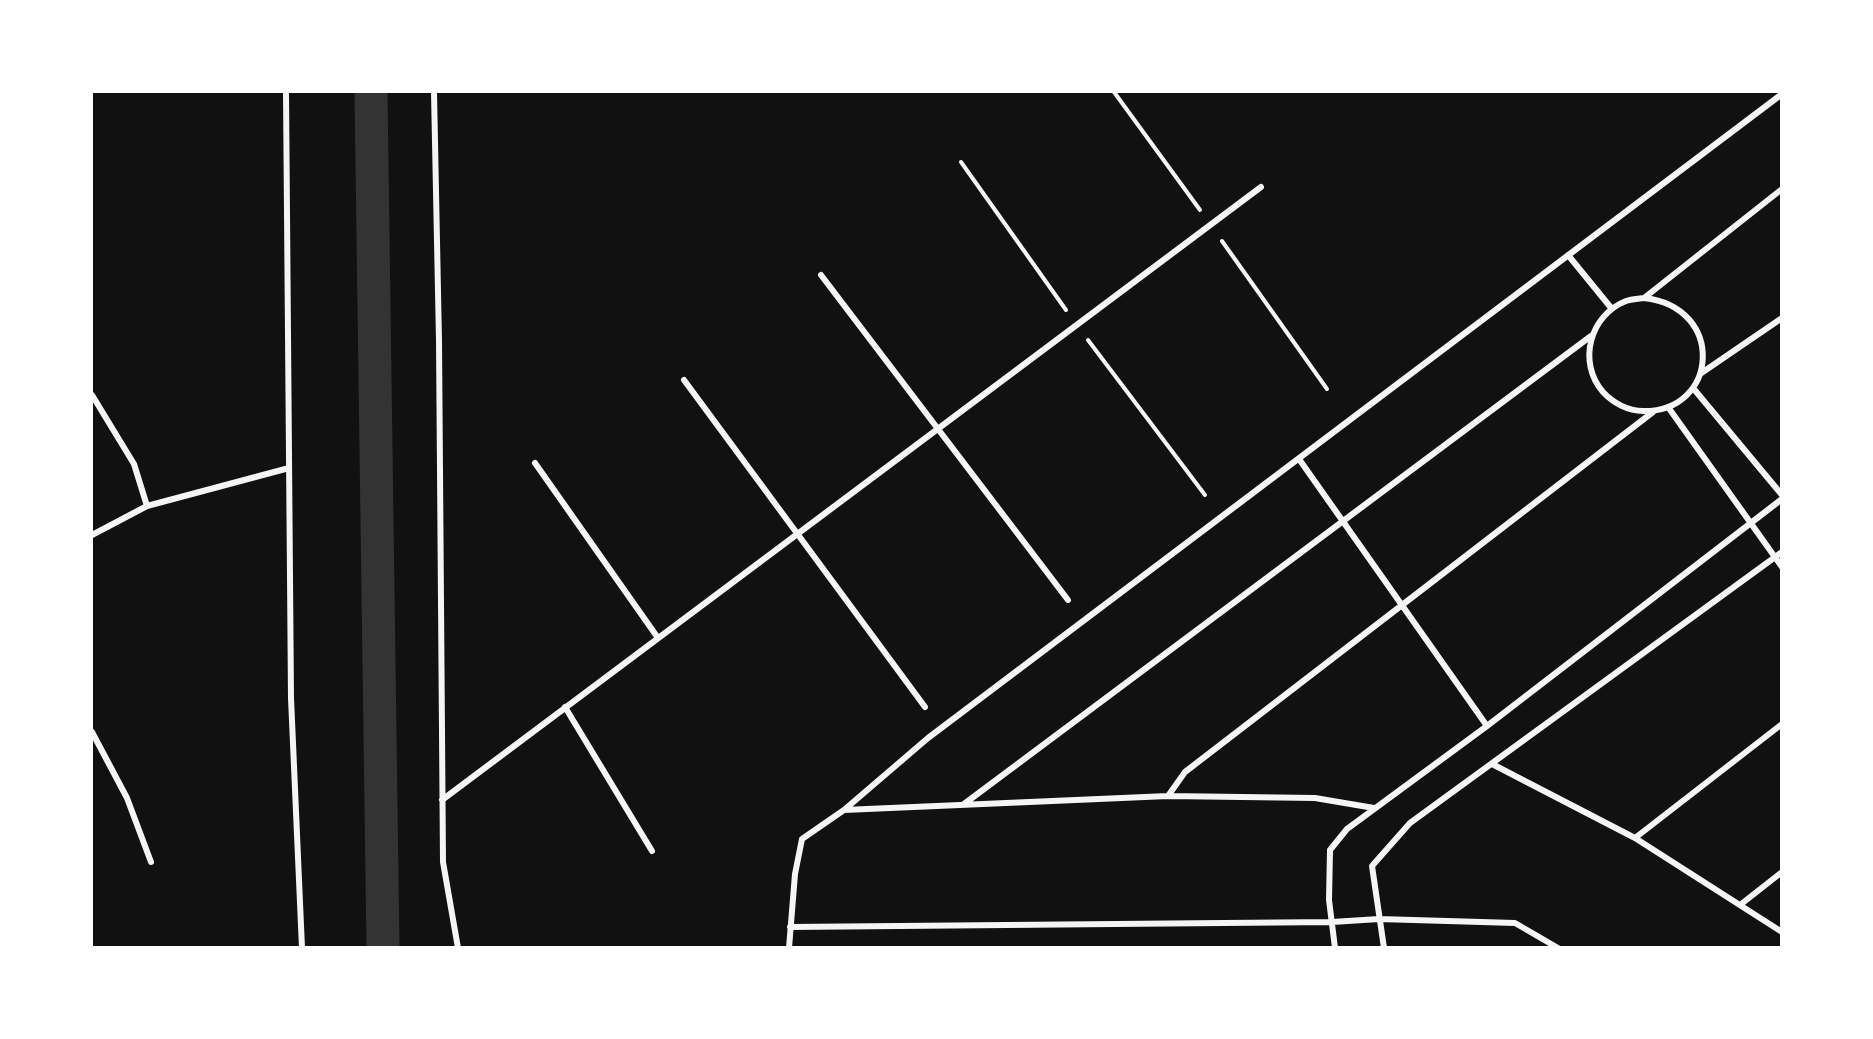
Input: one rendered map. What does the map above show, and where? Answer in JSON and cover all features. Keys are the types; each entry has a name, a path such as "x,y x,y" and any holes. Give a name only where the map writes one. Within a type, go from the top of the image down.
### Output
{"street":[{"path":"286,92 291,698 302,948"},
{"path":"434,92 439,341 442,862 458,948"},
{"path":"789,948 795,874 802,839 844,810 927,738 1782,94"},
{"path":"442,800 1261,186"},
{"path":"1644,298 1782,189"},
{"path":"1568,255 1612,309"},
{"path":"821,275 1068,600"},
{"path":"1168,796 1185,772 1653,412 1682,399 1693,388 1700,374 1703,358 1702,343 1692,322 1674,306 1660,299 1644,298 1627,301 1612,309 1599,321 1591,336 1588,354 1591,371 1598,386 1608,398 1637,411 1653,412"},
{"path":"1700,374 1782,318"},
{"path":"963,805 1591,336"},
{"path":"684,380 925,707"},
{"path":"1335,948 1329,900 1330,850 1347,829 1487,726 1782,497 1693,388"},
{"path":"92,395 134,464 147,506"},
{"path":"1668,407 1782,567"},
{"path":"1299,459 1487,726"},
{"path":"535,463 658,638"},
{"path":"92,535 147,506 289,468"},
{"path":"1384,948 1372,866 1410,823 1782,552"},
{"path":"566,708 652,851"},
{"path":"1635,838 1782,724"},
{"path":"92,732 127,798 151,862"},
{"path":"1492,764 1635,838 1782,932"},
{"path":"844,810 1168,796 1315,798 1374,808"},
{"path":"1740,905 1782,872"},
{"path":"790,927 1332,922 1379,919 1515,923 1558,948"}],"waterway":[{"path":"371,92 383,948"}]}
